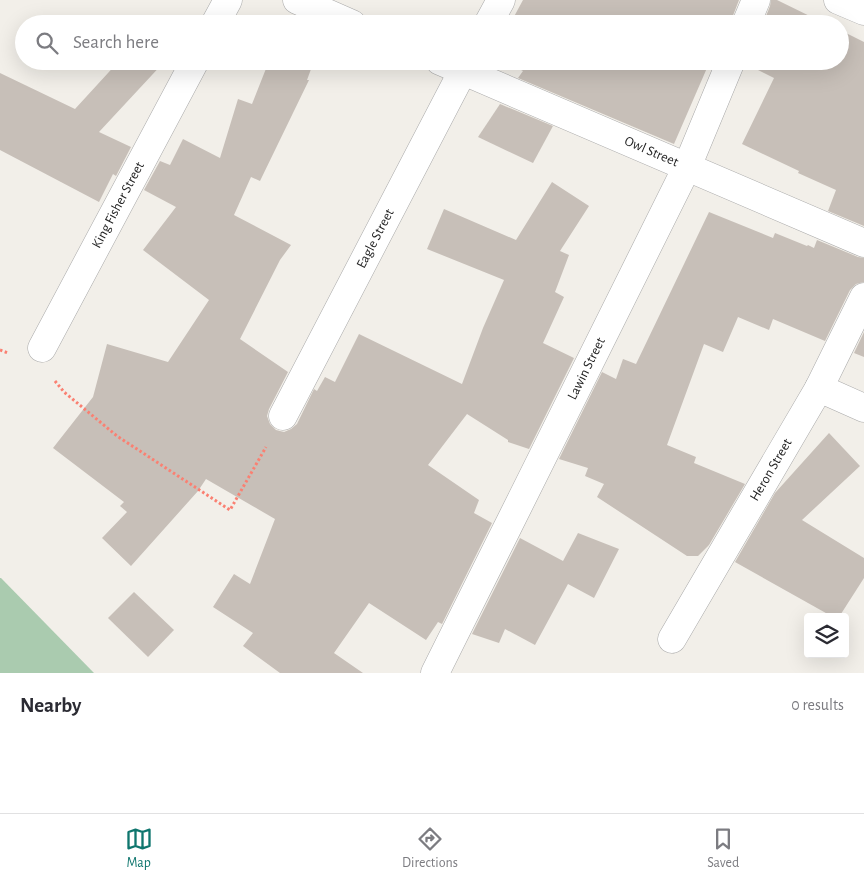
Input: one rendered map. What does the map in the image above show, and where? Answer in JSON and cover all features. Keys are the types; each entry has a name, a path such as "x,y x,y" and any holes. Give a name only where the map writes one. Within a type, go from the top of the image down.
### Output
{"street":[{"path":"220,15 228,0"},
{"path":"297,0 331,15"},
{"path":"493,15 501,0"},
{"path":"750,15 756,0"},
{"path":"838,0 864,11"},
{"name":"King Fisher Street","path":"42,348 190,70"},
{"name":"Eagle Street","path":"283,416 455,70"},
{"name":"Owl Street","path":"468,70 864,243"},
{"name":"Lawin Street","path":"435,673 687,167 727,70"},
{"name":"Heron Street","path":"672,639 819,388 864,296"},
{"path":"819,388 864,408"}],"path":[{"path":"42,348 40,357 42,365 64,392 117,436 230,510 283,416"}],"green space":[{"path":"1,578 94,673 0,673"}],"building":[{"path":"523,0 739,0 733,15 515,15"},
{"path":"771,0 777,0 808,15 766,15"},
{"path":"849,34 864,42 864,226 828,211 836,190 742,144 774,78 758,70 849,70"},
{"path":"111,70 157,70 99,132 131,147 116,176 113,174 99,202 0,150 0,73 75,109"},
{"path":"265,70 311,70 307,80 309,80 260,181 251,177 234,215 291,245 280,260 240,339 288,372 267,416 270,424 276,430 284,432 297,424 314,389 317,391 325,377 335,382 359,334 462,384 504,280 427,249 444,209 516,240 552,182 589,206 560,251 569,255 555,292 564,297 543,343 574,358 529,449 508,442 508,440 467,414 428,465 479,500 474,513 492,523 442,624 438,622 426,640 369,603 334,653 363,673 280,673 243,646 253,633 213,607 234,574 250,584 275,519 206,479 198,491 131,566 102,538 127,512 120,506 124,502 53,448 93,397 107,344 168,362 209,300 143,250 176,207 144,190 160,161 170,165 183,139 220,158 238,99 252,104"},
{"path":"521,70 706,70 674,144 518,78 523,71"},
{"path":"500,104 553,126 533,163 478,137"},
{"path":"709,212 773,238 775,233 814,248 817,240 864,258 864,282 856,284 850,290 825,341 773,319 769,330 738,317 723,352 704,344 667,445 696,457 694,463 745,484 709,545 698,556 687,556 597,497 604,484 585,476 588,468 559,459 602,372 616,379 623,359 636,364"},
{"path":"864,332 864,357 854,353"},
{"path":"829,433 860,466 802,520 864,558 864,578 842,613 826,613 735,562 775,493"},
{"path":"578,533 619,549 594,598 568,584 535,645 505,629 499,643 472,634 520,538 563,561"},
{"path":"134,592 174,630 148,657 108,618"}]}
